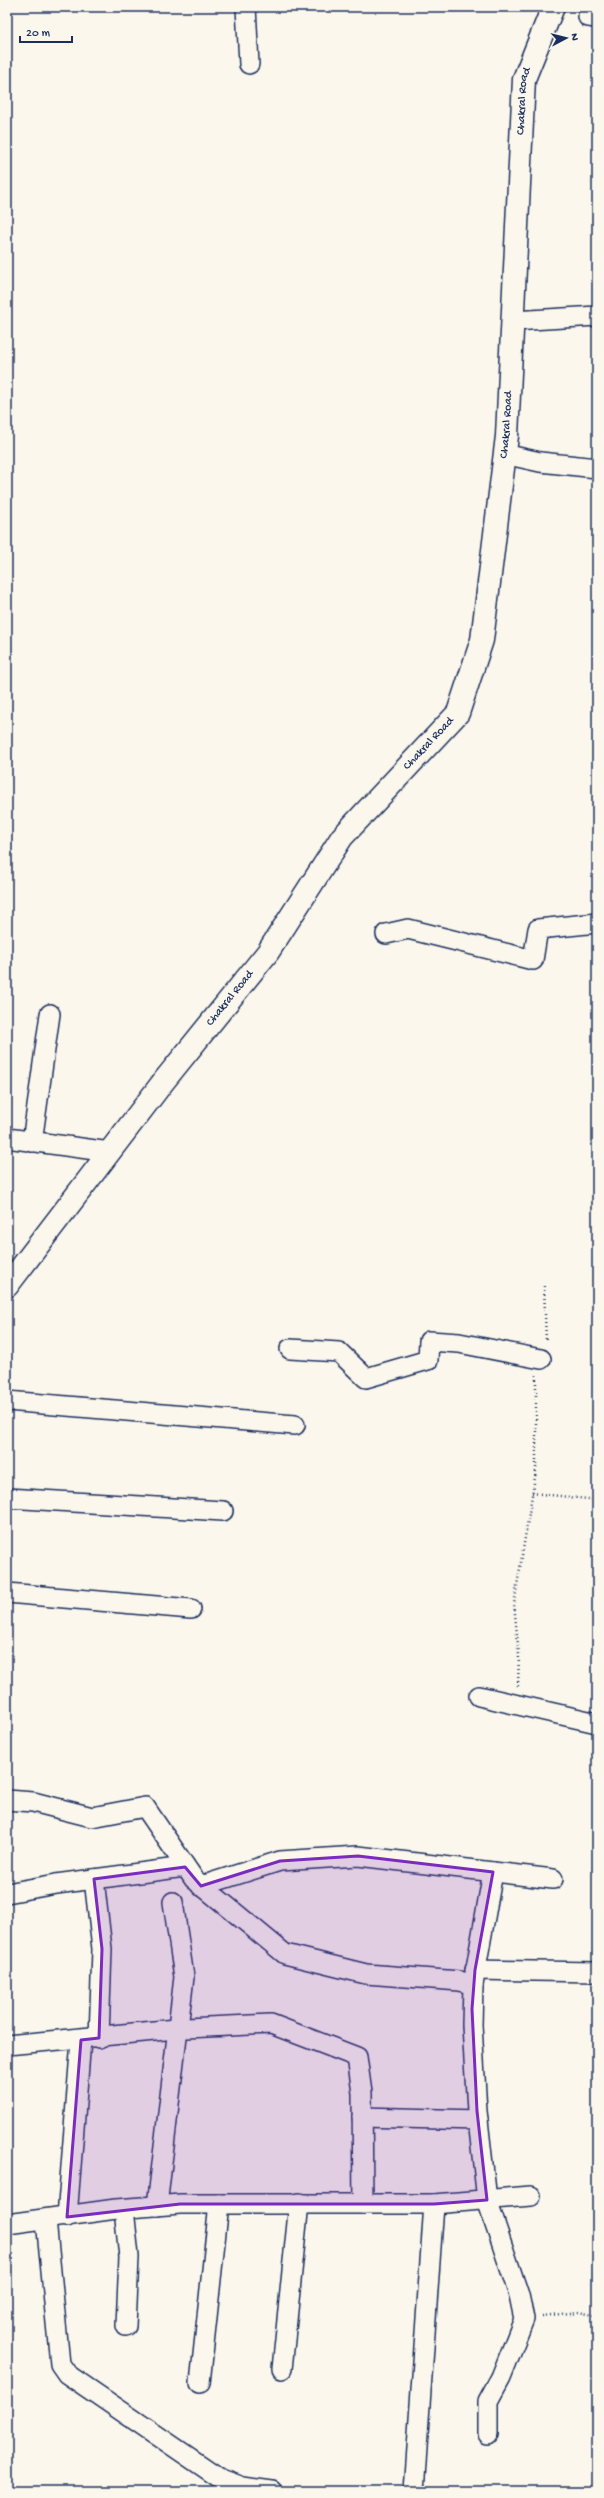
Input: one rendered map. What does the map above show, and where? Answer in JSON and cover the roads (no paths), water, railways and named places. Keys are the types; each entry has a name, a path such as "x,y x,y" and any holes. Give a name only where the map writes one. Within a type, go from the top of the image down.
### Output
{"street":[{"path":"246,7 248,64"},
{"name":"Chakral Road","path":"7,1286 110,1152 268,952 342,837 458,713 482,640 504,454 513,321 524,79 553,7"},
{"path":"589,7 588,17 594,18 595,12 597,12"},
{"path":"513,321 597,316"},
{"path":"504,454 540,462 597,468"},
{"path":"386,934 408,929 533,960 538,929 597,923"},
{"path":"32,1142 50,1014"},
{"path":"7,1138 110,1152"},
{"path":"290,1349 339,1352 366,1378 428,1360 429,1341 459,1343 541,1359"},
{"path":"7,1401 295,1425"},
{"path":"7,1498 223,1511"},
{"path":"7,1592 191,1609"},
{"path":"479,1696 597,1723"},
{"path":"7,1800 33,1802 92,1817 145,1807 185,1867 201,1886 284,1954 366,1974 460,1981 474,1977 597,1972"},
{"path":"201,1886 280,1861 358,1856 553,1878"},
{"path":"7,1893 94,1879 185,1867"},
{"path":"488,2434 488,2401 501,2377 524,2318 519,2295 487,2200 478,2120 472,2025 474,1977 493,1872"},
{"path":"94,1879 102,1949 99,2038"},
{"path":"157,2206 184,1977 173,1902"},
{"path":"7,2045 81,2040 179,2029 271,2024 357,2056 362,2117 361,2154 363,2204"},
{"path":"67,2217 81,2040"},
{"path":"362,2117 478,2120"},
{"path":"7,2224 157,2206 299,2203 434,2204 531,2196"},
{"path":"282,2369 299,2203"},
{"path":"200,2383 219,2204"},
{"path":"414,2491 434,2204"},
{"path":"124,2209 129,2257 126,2326"},
{"path":"46,2220 60,2364 67,2374 221,2479 243,2487 272,2491"}]}
